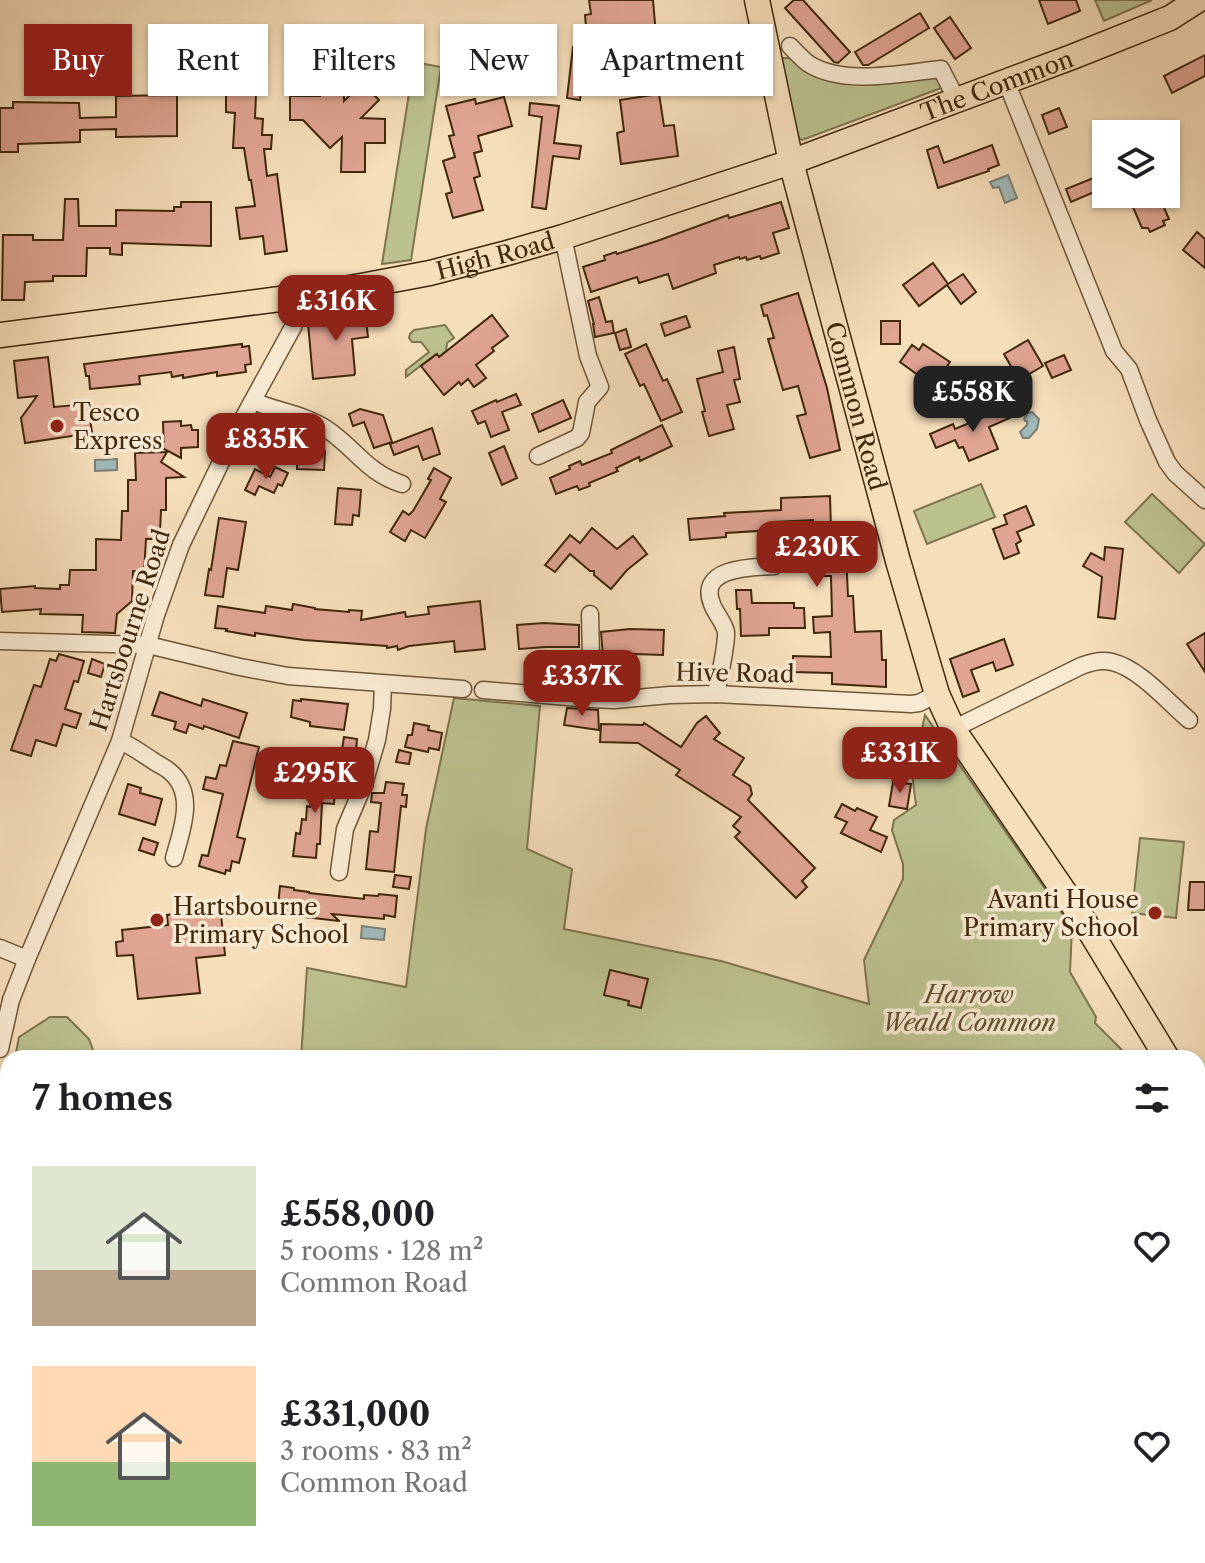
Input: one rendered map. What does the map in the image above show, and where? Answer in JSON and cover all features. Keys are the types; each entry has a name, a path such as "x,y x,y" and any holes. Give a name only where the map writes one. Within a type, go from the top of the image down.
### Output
{"main road":[{"name":"Common Road","path":"757,0 791,162 898,561 937,694 953,729 1082,918 1162,1050"},
{"name":"The Common","path":"791,162 1170,18 1198,0"},
{"name":"High Road","path":"0,335 295,297 430,273 563,237 791,162"}],"street":[{"path":"790,46 809,63 843,75 879,76 941,69 957,100"},
{"path":"1006,81 1114,351 1129,369 1167,462 1205,500"},
{"path":"538,456 577,438 581,433 584,407 600,387 588,356 563,237"},
{"name":"Hartsbourne Road","path":"0,1049 11,1000 120,741 156,615 181,545 235,433 296,321 295,297"},
{"path":"253,401 318,424 342,441 371,469 402,484"},
{"path":"716,694 726,630 711,603 711,587 720,574 774,566"},
{"path":"590,614 592,699"},
{"path":"0,641 148,645 288,676 463,689"},
{"path":"953,729 1096,661 1111,662 1135,673 1189,720"},
{"path":"339,872 345,829 364,784 377,740 383,684"},
{"name":"Hive Road","path":"483,690 614,700 716,694 911,704 937,694"},
{"path":"120,741 170,771 182,789 185,817 174,858"},
{"path":"0,948 27,959"}],"green space":[{"path":"1095,0 1152,0 1104,21"},
{"path":"783,58 789,58 815,74 936,76 944,87 802,140 779,65"},
{"path":"424,64 440,67 411,260 382,264 409,96 424,96"},
{"path":"445,325 454,338 447,343 446,351 439,357 436,354 406,377 406,370 429,352 421,342 412,342 410,334 414,330"},
{"path":"981,484 995,517 927,544 914,511"},
{"path":"1152,494 1205,544 1179,573 1125,522"},
{"name":"Harrow Weald Common","path":"454,698 540,706 527,849 572,869 564,929 721,961 869,1004 864,960 903,879 903,864 892,830 894,820 916,805 912,774 925,715 1072,928 1070,972 1096,1017 1095,1023 1122,1050 302,1050 307,968 406,987 426,829"},
{"path":"1140,838 1184,842 1176,918 1132,913"},
{"path":"50,1017 67,1017 89,1039 93,1050 17,1050 19,1037"}],"water":[{"path":"1008,175 1017,198 1005,203 999,187 993,188 990,182"},
{"path":"1032,412 1039,419 1037,429 1029,438 1023,438 1020,432 1027,425 1024,419"},
{"path":"117,459 117,470 95,471 95,460"},
{"path":"362,926 385,929 384,940 361,938"}],"building":[{"path":"589,0 653,0 655,24 586,24 585,15 591,14"},
{"path":"794,0 803,0 850,52 838,63 785,8"},
{"path":"1039,0 1076,0 1080,11 1048,24"},
{"path":"920,13 929,28 868,65 863,65 855,52"},
{"path":"950,17 971,48 955,59 934,28"},
{"path":"573,47 573,96 580,96 580,100 567,98"},
{"path":"1205,55 1205,76 1172,93 1164,76"},
{"path":"116,96 177,96 177,136 116,137 116,129 80,130 80,142 18,144 18,152 0,152 0,108 13,108 13,102 79,103 80,118 116,117"},
{"path":"226,96 256,96 255,118 263,119 262,135 272,135 271,149 264,149 267,176 277,174 287,251 265,254 263,236 240,239 236,208 255,206 244,148 233,148 235,113 226,112"},
{"path":"290,96 344,96 344,101 349,96 375,96 379,100 361,118 385,119 385,143 365,143 365,172 341,172 342,137 330,148 303,120 290,120"},
{"path":"659,96 664,126 674,125 678,156 621,164 617,133 624,131 620,100"},
{"path":"504,97 512,126 478,136 482,151 474,153 480,176 474,178 483,210 453,218 446,194 452,192 443,161 455,157 449,136 454,135 446,106 475,99 476,104"},
{"path":"530,103 559,106 554,143 581,146 579,159 553,156 546,209 532,207 542,117 529,115"},
{"path":"1059,108 1067,127 1049,134 1042,115"},
{"path":"992,145 999,165 938,188 927,150 938,146 944,163"},
{"path":"1092,179 1092,193 1071,202 1066,189"},
{"path":"65,199 78,199 79,226 116,226 116,210 174,211 174,207 181,207 181,202 211,202 211,246 122,243 122,255 110,254 110,248 87,248 86,276 53,276 53,281 25,282 24,300 2,300 3,235 33,235 33,240 63,240"},
{"path":"781,202 789,228 773,233 779,253 761,259 760,256 747,260 746,257 739,257 714,265 716,273 673,289 668,274 639,283 637,277 591,292 583,267 605,260 604,256 728,215 729,218"},
{"path":"1133,208 1164,208 1169,219 1163,221 1165,225 1150,232 1148,228 1142,228"},
{"path":"1197,232 1205,239 1205,268 1183,250"},
{"path":"933,263 948,284 963,274 976,292 961,304 947,285 919,306 903,285"},
{"path":"798,293 827,388 840,450 810,458 797,416 806,414 798,386 783,390 768,339 774,338 761,305"},
{"path":"599,297 606,322 612,321 614,333 595,337 588,301"},
{"path":"365,310 368,337 352,339 354,375 313,379 308,323 316,322 316,315"},
{"path":"492,315 508,336 476,365 486,378 474,387 468,379 461,385 459,382 444,395 421,366 437,354 439,357"},
{"path":"686,316 690,327 665,336 661,324"},
{"path":"881,321 900,321 900,344 881,344"},
{"path":"626,329 631,347 620,350 615,333"},
{"path":"1028,340 1043,366 1024,377 1021,372 1016,375 1004,354"},
{"path":"242,344 242,347 249,346 251,364 245,365 246,372 217,376 217,372 183,378 183,375 172,377 171,372 139,376 140,384 90,389 84,364"},
{"path":"646,344 682,412 661,421 644,384 640,386 625,354"},
{"path":"923,344 950,362 933,386 900,362 912,345 919,350"},
{"path":"734,347 740,379 734,380 740,402 727,405 734,429 709,436 697,379 723,372 718,351"},
{"path":"1064,355 1071,370 1052,378 1045,363"},
{"path":"48,357 54,407 88,404 92,433 25,443 21,418 37,396 18,398 14,361"},
{"path":"516,394 521,405 502,412 509,430 491,437 485,421 478,424 472,411"},
{"path":"563,400 571,418 539,432 532,414"},
{"path":"1007,404 1012,417 989,427 998,449 969,461 963,447 959,448 955,440 936,448 930,434 953,424 955,429 996,412 995,409"},
{"path":"360,409 383,415 392,442 374,448 364,422 353,426 349,414"},
{"path":"181,421 181,426 191,425 192,430 198,430 198,447 181,448 181,458 164,449 163,422"},
{"path":"279,421 290,425 289,445 278,445"},
{"path":"662,425 672,446 616,468 618,471 589,483 590,486 579,490 577,486 556,494 550,478 580,461 582,465 612,453 611,450"},
{"path":"432,428 440,454 423,460 418,446 394,455 390,444"},
{"path":"298,438 312,439 311,451 325,451 324,470 297,469"},
{"path":"504,446 517,478 502,485 489,453"},
{"path":"167,452 161,462 184,477 166,478 166,510 161,510 160,532 155,532 155,539 146,539 144,572 133,571 132,601 117,614 115,633 82,632 83,615 40,614 41,609 2,612 0,589 35,586 60,589 60,585 69,585 70,570 96,570 96,539 121,540 122,511 128,511 128,480 136,480 135,453"},
{"path":"275,467 288,473 282,486 278,484 274,493 259,486 255,495 245,490 255,469 270,477"},
{"path":"434,468 451,478 440,499 446,502 425,538 411,530 405,541 390,532 403,511 409,515 413,511 431,480 428,479"},
{"path":"338,488 361,490 359,516 353,515 352,525 335,524"},
{"path":"830,496 831,530 845,530 848,596 853,596 855,632 881,631 882,660 886,660 886,687 832,684 832,673 793,672 793,656 831,657 830,632 814,633 813,617 832,616 831,576 819,576 818,555 814,555 813,520 774,522 774,530 726,533 726,537 690,540 688,519 725,516 724,513 781,510 781,498"},
{"path":"1026,506 1034,525 1017,532 1021,541 1016,544 1019,553 1004,559 993,529 1007,524 1004,515"},
{"path":"219,518 246,522 238,570 227,568 223,597 205,595"},
{"path":"592,528 617,549 633,536 647,554 627,570 611,589 594,575 594,571 570,554 555,572 545,565 570,535 580,543"},
{"path":"1105,547 1123,549 1115,619 1098,617 1102,577 1083,566 1091,553 1104,560"},
{"path":"736,590 751,590 752,603 794,603 794,608 804,608 805,628 769,628 769,635 741,636"},
{"path":"480,601 485,649 455,652 454,641 398,650 397,646 387,648 255,633 255,636 215,628 218,606 265,613 266,606 292,610 293,604 315,609 362,611 361,620 405,612 406,617 429,614 428,607"},
{"path":"517,625 579,625 579,647 519,649"},
{"path":"664,630 663,655 603,657 601,632"},
{"path":"1205,633 1205,672 1187,644"},
{"path":"1004,639 1013,665 996,671 993,662 971,670 979,691 963,697 950,659"},
{"path":"59,654 84,661 65,709 81,714 76,728 63,724 56,746 36,740 31,756 11,750 34,685 41,687 50,659 56,661"},
{"path":"92,659 105,664 101,677 88,673"},
{"path":"160,692 201,706 203,699 247,713 239,738 204,726 203,729 189,724 186,733 174,729 176,722 152,715"},
{"path":"293,700 348,704 344,730 310,726 310,722 291,717"},
{"path":"567,708 598,710 599,730 564,725"},
{"path":"706,716 720,733 714,739 744,758 733,775 750,786 752,794 748,800 815,868 802,881 807,887 796,898 735,837 740,832 733,826 741,817 676,775 680,770 638,743 600,742 601,724 644,723 681,747 697,723"},
{"path":"414,723 442,733 439,750 429,748 428,752 405,747"},
{"path":"857,730 870,733 864,763 851,761"},
{"path":"344,737 357,739 356,751 342,750"},
{"path":"233,741 259,747 237,837 245,839 239,863 232,861 230,871 226,870 225,874 199,866 202,855 208,856 223,794 203,789 206,777 216,779 220,765 226,766"},
{"path":"399,750 411,753 409,764 396,762"},
{"path":"314,772 336,774 334,804 322,803 320,844 317,844 316,858 293,856 296,833 300,834 302,819 306,820 307,806 310,807"},
{"path":"386,782 404,784 402,795 407,795 406,807 401,806 394,872 366,869 370,831 378,832 381,803 371,802 372,793 384,793"},
{"path":"893,782 911,784 907,809 889,806"},
{"path":"128,784 141,788 140,793 162,799 155,825 119,814"},
{"path":"842,804 877,817 870,830 887,837 881,852 841,833 847,822 835,817"},
{"path":"143,838 158,843 154,855 139,850"},
{"path":"395,875 411,877 409,889 393,887"},
{"path":"1190,882 1205,882 1205,910 1188,910"},
{"path":"280,886 309,893 364,899 364,895 397,896 395,917 384,915 384,919 332,914 339,921 305,917 305,914 285,911 285,907 278,906"},
{"path":"196,912 197,916 221,914 225,955 196,958 200,993 138,999 133,955 117,956 116,942 123,941 122,930 168,925 167,915"},
{"path":"610,970 648,979 641,1008 628,1005 629,1001 604,995"}],"place":[{"name":"Tesco Express","path":"57,426"},
{"name":"Avanti House Primary School","path":"1155,913"},
{"name":"Hartsbourne Primary School","path":"157,920"}]}
